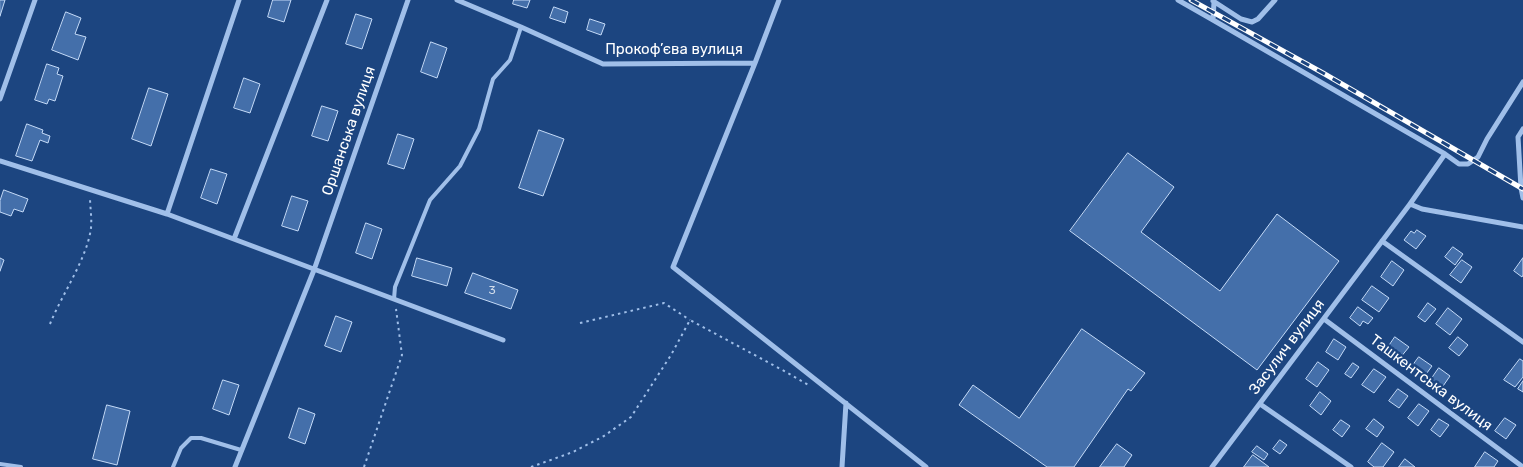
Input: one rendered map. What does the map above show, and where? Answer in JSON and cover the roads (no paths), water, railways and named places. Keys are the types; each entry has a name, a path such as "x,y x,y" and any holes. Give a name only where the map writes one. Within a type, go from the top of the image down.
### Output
{"street":[{"path":"0,100 35,0"},
{"path":"167,214 239,0"},
{"path":"234,239 327,0"},
{"name":"Оршанська вулиця","path":"235,467 314,270 408,0"},
{"name":"Прокоф’єва вулиця","path":"457,0 603,64 755,63"},
{"name":"Прокоф’єва вулиця","path":"779,0 673,267 846,403"},
{"path":"1178,0 1445,154 1459,164 1468,164 1478,158 1487,139 1523,82"},
{"path":"1213,1 1241,19 1252,22 1258,19 1275,0"},
{"path":"1213,1 1214,20"},
{"path":"1523,129 1518,137 1523,198"},
{"name":"Засулич вулиця","path":"1213,467 1410,204 1445,154"},
{"path":"0,161 167,214 502,340"},
{"path":"1410,204 1422,209 1523,226"},
{"path":"1382,241 1523,342"},
{"name":"Ташкентська вулиця","path":"1324,319 1523,466"},
{"path":"842,467 846,403"},
{"path":"846,403 926,467"},
{"path":"1260,404 1351,467"}],"lane":[{"path":"394,299 395,287 430,200 460,166 479,129 493,79 510,60 521,27"},
{"path":"174,467 181,448 191,438 201,438 241,450"},
{"path":"0,464 21,467"}],"railway":[{"path":"1191,0 1323,73 1523,189"}]}
